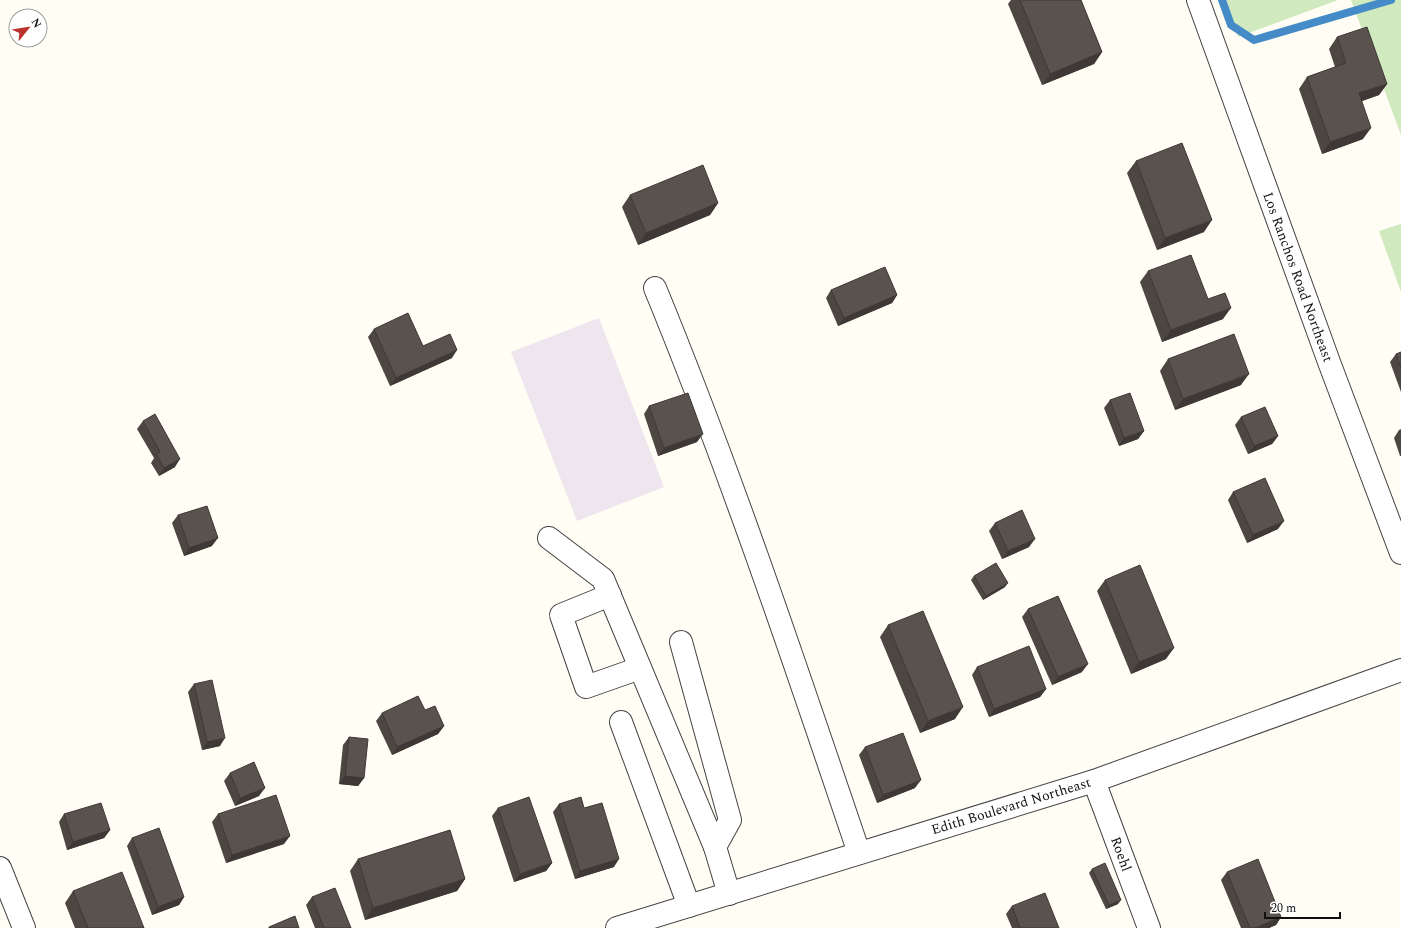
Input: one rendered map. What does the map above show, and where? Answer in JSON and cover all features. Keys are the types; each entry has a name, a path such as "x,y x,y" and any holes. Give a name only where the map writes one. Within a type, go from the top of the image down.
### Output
{"street":[{"name":"Los Ranchos Road Northeast","path":"1198,0 1329,362 1401,553"},
{"path":"655,288 674,334 722,462 797,670 859,853"},
{"path":"549,538 603,580 715,847 729,894"},
{"path":"610,595 561,615 586,686 640,668"},
{"path":"682,642 730,820 715,847"},
{"name":"Edith Boulevard Northeast","path":"617,928 1094,781 1401,670"},
{"path":"621,722 689,906"},
{"name":"Roehl","path":"1094,781 1149,928"},
{"path":"0,868 24,928"}],"shaded area":[{"path":"599,318 664,487 577,521 511,352"}],"green space":[{"path":"1226,0 1338,0 1238,37"},
{"path":"1351,0 1401,0 1401,135"},
{"path":"1401,224 1401,292 1379,231"}],"building":[{"path":"1020,0 1081,0 1102,52 1050,74"},
{"path":"1367,27 1387,84 1359,93 1371,128 1330,142 1307,77 1346,63 1337,37"},
{"path":"1182,143 1212,220 1165,238 1136,161"},
{"path":"703,165 718,203 646,233 630,195"},
{"path":"1191,255 1208,299 1225,293 1231,308 1171,330 1148,271"},
{"path":"885,267 897,295 844,318 831,290"},
{"path":"408,313 423,346 450,334 457,350 396,378 374,329"},
{"path":"1234,334 1249,374 1183,399 1168,359"},
{"path":"1401,352 1401,368 1396,354"},
{"path":"688,393 703,434 664,448 649,406"},
{"path":"1130,393 1144,431 1124,438 1110,400"},
{"path":"1265,407 1278,436 1254,446 1241,417"},
{"path":"155,414 180,459 164,468 156,454 160,452 143,421"},
{"path":"1265,478 1284,521 1253,535 1233,492"},
{"path":"207,506 218,538 189,548 178,515"},
{"path":"1022,510 1035,539 1008,551 995,523"},
{"path":"996,563 1008,583 986,596 974,576"},
{"path":"1140,565 1174,648 1139,662 1105,580"},
{"path":"1058,596 1088,664 1058,677 1028,609"},
{"path":"923,611 963,707 928,721 888,625"},
{"path":"1029,646 1046,689 994,709 977,667"},
{"path":"212,680 225,738 207,742 194,684"},
{"path":"418,696 425,710 435,706 444,726 397,747 382,713"},
{"path":"903,733 921,780 883,795 865,747"},
{"path":"349,737 368,739 364,778 345,776"},
{"path":"254,762 265,788 240,798 230,773"},
{"path":"276,795 290,836 232,855 218,814"},
{"path":"529,797 552,863 520,874 498,808"},
{"path":"581,797 584,808 602,803 619,859 580,871 559,804"},
{"path":"101,803 110,830 73,842 64,814"},
{"path":"159,828 184,897 158,907 132,838"},
{"path":"450,830 465,879 373,908 358,859"},
{"path":"1258,859 1281,917 1255,928 1250,928 1227,872"},
{"path":"1105,863 1121,900 1109,905 1092,869"},
{"path":"122,872 144,928 88,928 73,891"},
{"path":"335,888 351,928 324,928 312,897"},
{"path":"1045,893 1059,928 1020,928 1012,906"},
{"path":"295,916 299,928 269,928 269,927"}],"waterway":[{"path":"1222,0 1231,25 1254,40 1391,0"}]}
